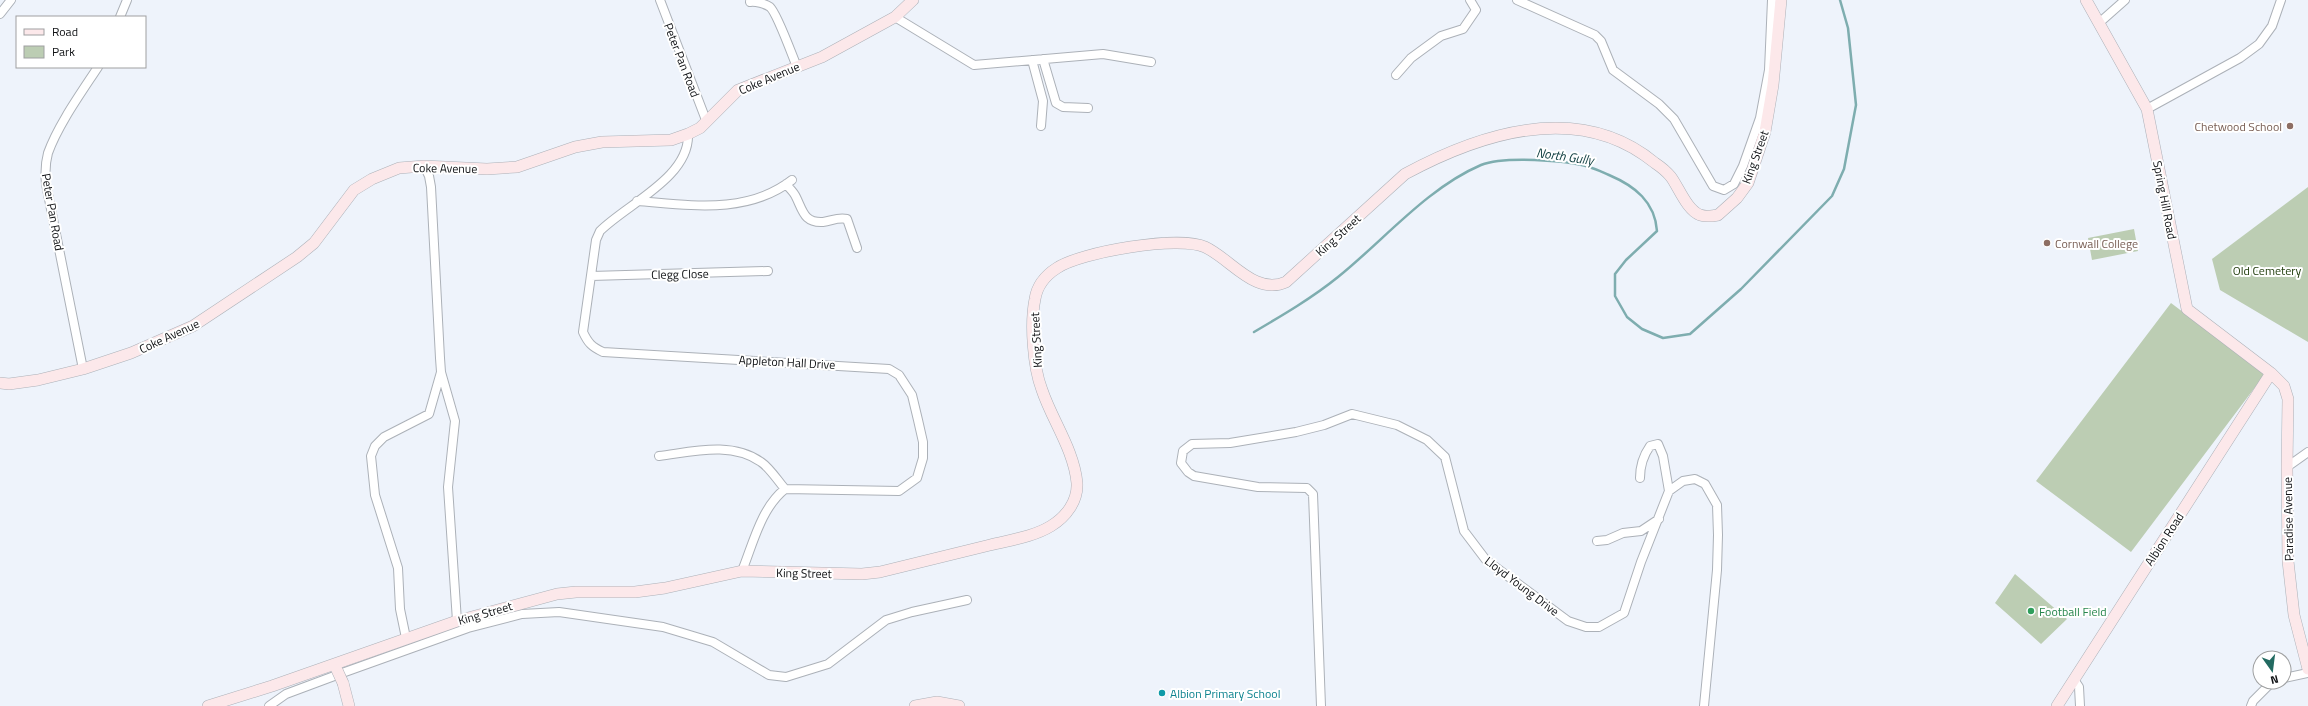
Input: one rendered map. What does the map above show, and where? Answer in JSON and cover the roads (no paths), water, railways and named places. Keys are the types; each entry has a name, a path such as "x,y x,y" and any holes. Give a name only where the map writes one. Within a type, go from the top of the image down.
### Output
{"street":[{"path":"0,14 11,0"},
{"path":"120,16 127,0"},
{"name":"Peter Pan Road","path":"660,0 706,120"},
{"name":"Coke Avenue","path":"0,383 9,384 38,380 83,369 131,353 193,326 229,304 309,248 354,190 372,179 399,168 424,166 487,169 517,167 575,147 602,142 671,140 700,128 706,120 738,90 822,57 895,17 913,0"},
{"path":"1396,75 1412,58 1441,36 1463,29 1476,10 1470,0"},
{"path":"1517,0 1595,35 1601,41 1613,70 1659,104 1674,119 1713,186 1724,190 1734,184 1740,172 1760,118 1769,70 1772,0"},
{"name":"King Street","path":"208,706 334,667 406,638 457,621 557,594 576,592 635,592 666,588 742,571 862,574 880,572 1026,536 1050,526 1066,514 1074,501 1077,483 1070,457 1041,389 1035,358 1035,298 1040,285 1058,267 1072,261 1133,246 1153,243 1190,244 1205,247 1260,284 1278,285 1286,282 1405,174 1434,159 1482,140 1517,131 1544,128 1570,129 1596,134 1637,150 1670,176 1691,208 1700,215 1718,215 1737,198 1748,183 1765,132 1773,85 1781,0"},
{"name":"Spring Hill Road","path":"2086,0 2147,109 2187,309 2271,373"},
{"path":"2099,23 2125,0"},
{"path":"2147,109 2240,58 2259,44 2272,26 2281,0"},
{"path":"750,2 753,1 770,7 775,15 797,67"},
{"path":"895,17 974,65 1103,54 1151,62"},
{"path":"1043,59 1056,103 1063,107 1088,108"},
{"path":"1032,60 1043,101 1041,126"},
{"name":"Peter Pan Road","path":"83,369 46,184 45,168 48,154 58,134 97,68"},
{"name":"Appleton Hall Drive","path":"688,134 686,153 671,174 600,231 596,240 583,332 592,348 603,352 889,368 899,375 912,395 923,442 923,458 918,478 899,491 785,490"},
{"path":"424,166 429,176 431,187 441,372 455,420 448,487 457,621"},
{"path":"637,201 709,207 748,202 789,182 796,195 803,216 812,222 824,222 837,217 847,218 857,248"},
{"name":"Clegg Close","path":"591,276 768,272"},
{"path":"406,638 400,609 398,568 374,495 371,456 375,446 384,437 429,414 441,372"},
{"name":"Paradise Avenue","path":"2271,373 2284,386 2288,398 2288,561 2294,615 2308,669"},
{"name":"Albion Road","path":"2057,706 2271,373"},
{"name":"Lloyd Young Drive","path":"1321,706 1313,494 1307,488 1258,487 1194,476 1188,472 1181,463 1183,451 1192,444 1258,439 1324,425 1352,414 1397,425 1427,440 1445,457 1464,531 1486,560 1568,621 1586,627 1599,627 1624,613 1641,562 1669,491"},
{"path":"1640,478 1640,466 1645,453 1650,446 1658,444 1663,456 1669,491 1683,481 1695,479 1705,484 1716,506 1717,570 1704,706"},
{"path":"659,456 726,449 746,454 762,462 785,490 776,497 768,508 742,571"},
{"path":"2287,467 2308,452"},
{"path":"1597,541 1607,540 1623,533 1641,531 1659,518"},
{"path":"269,706 286,694 345,672 468,628 522,614 559,612 663,627 713,642 770,675 786,677 828,664 886,620 912,612 967,600"},
{"path":"334,667 343,683 349,706"},
{"path":"2292,676 2308,673"},
{"path":"2075,680 2079,687 2080,706"},
{"path":"2251,706 2252,701 2264,690"},
{"path":"916,706 937,702 959,706"}],"waterway":[{"name":"North Gully","path":"1254,332 1328,285 1355,263 1424,201 1461,175 1481,165 1491,162 1535,160 1565,162 1589,167 1618,179 1642,196 1648,203 1652,212 1657,231 1626,260 1615,274 1615,296 1627,317 1642,329 1663,338 1690,334 1741,289 1832,196 1844,169 1856,105 1848,28 1840,0"}],"place":[{"name":"Chetwood School","path":"2290,126"},
{"name":"Cornwall College","path":"2047,243"},
{"name":"Football Field","path":"2031,611"},
{"name":"Albion Primary School","path":"1162,693"}],"park label":[{"name":"Old Cemetery","path":"2267,270"}]}
